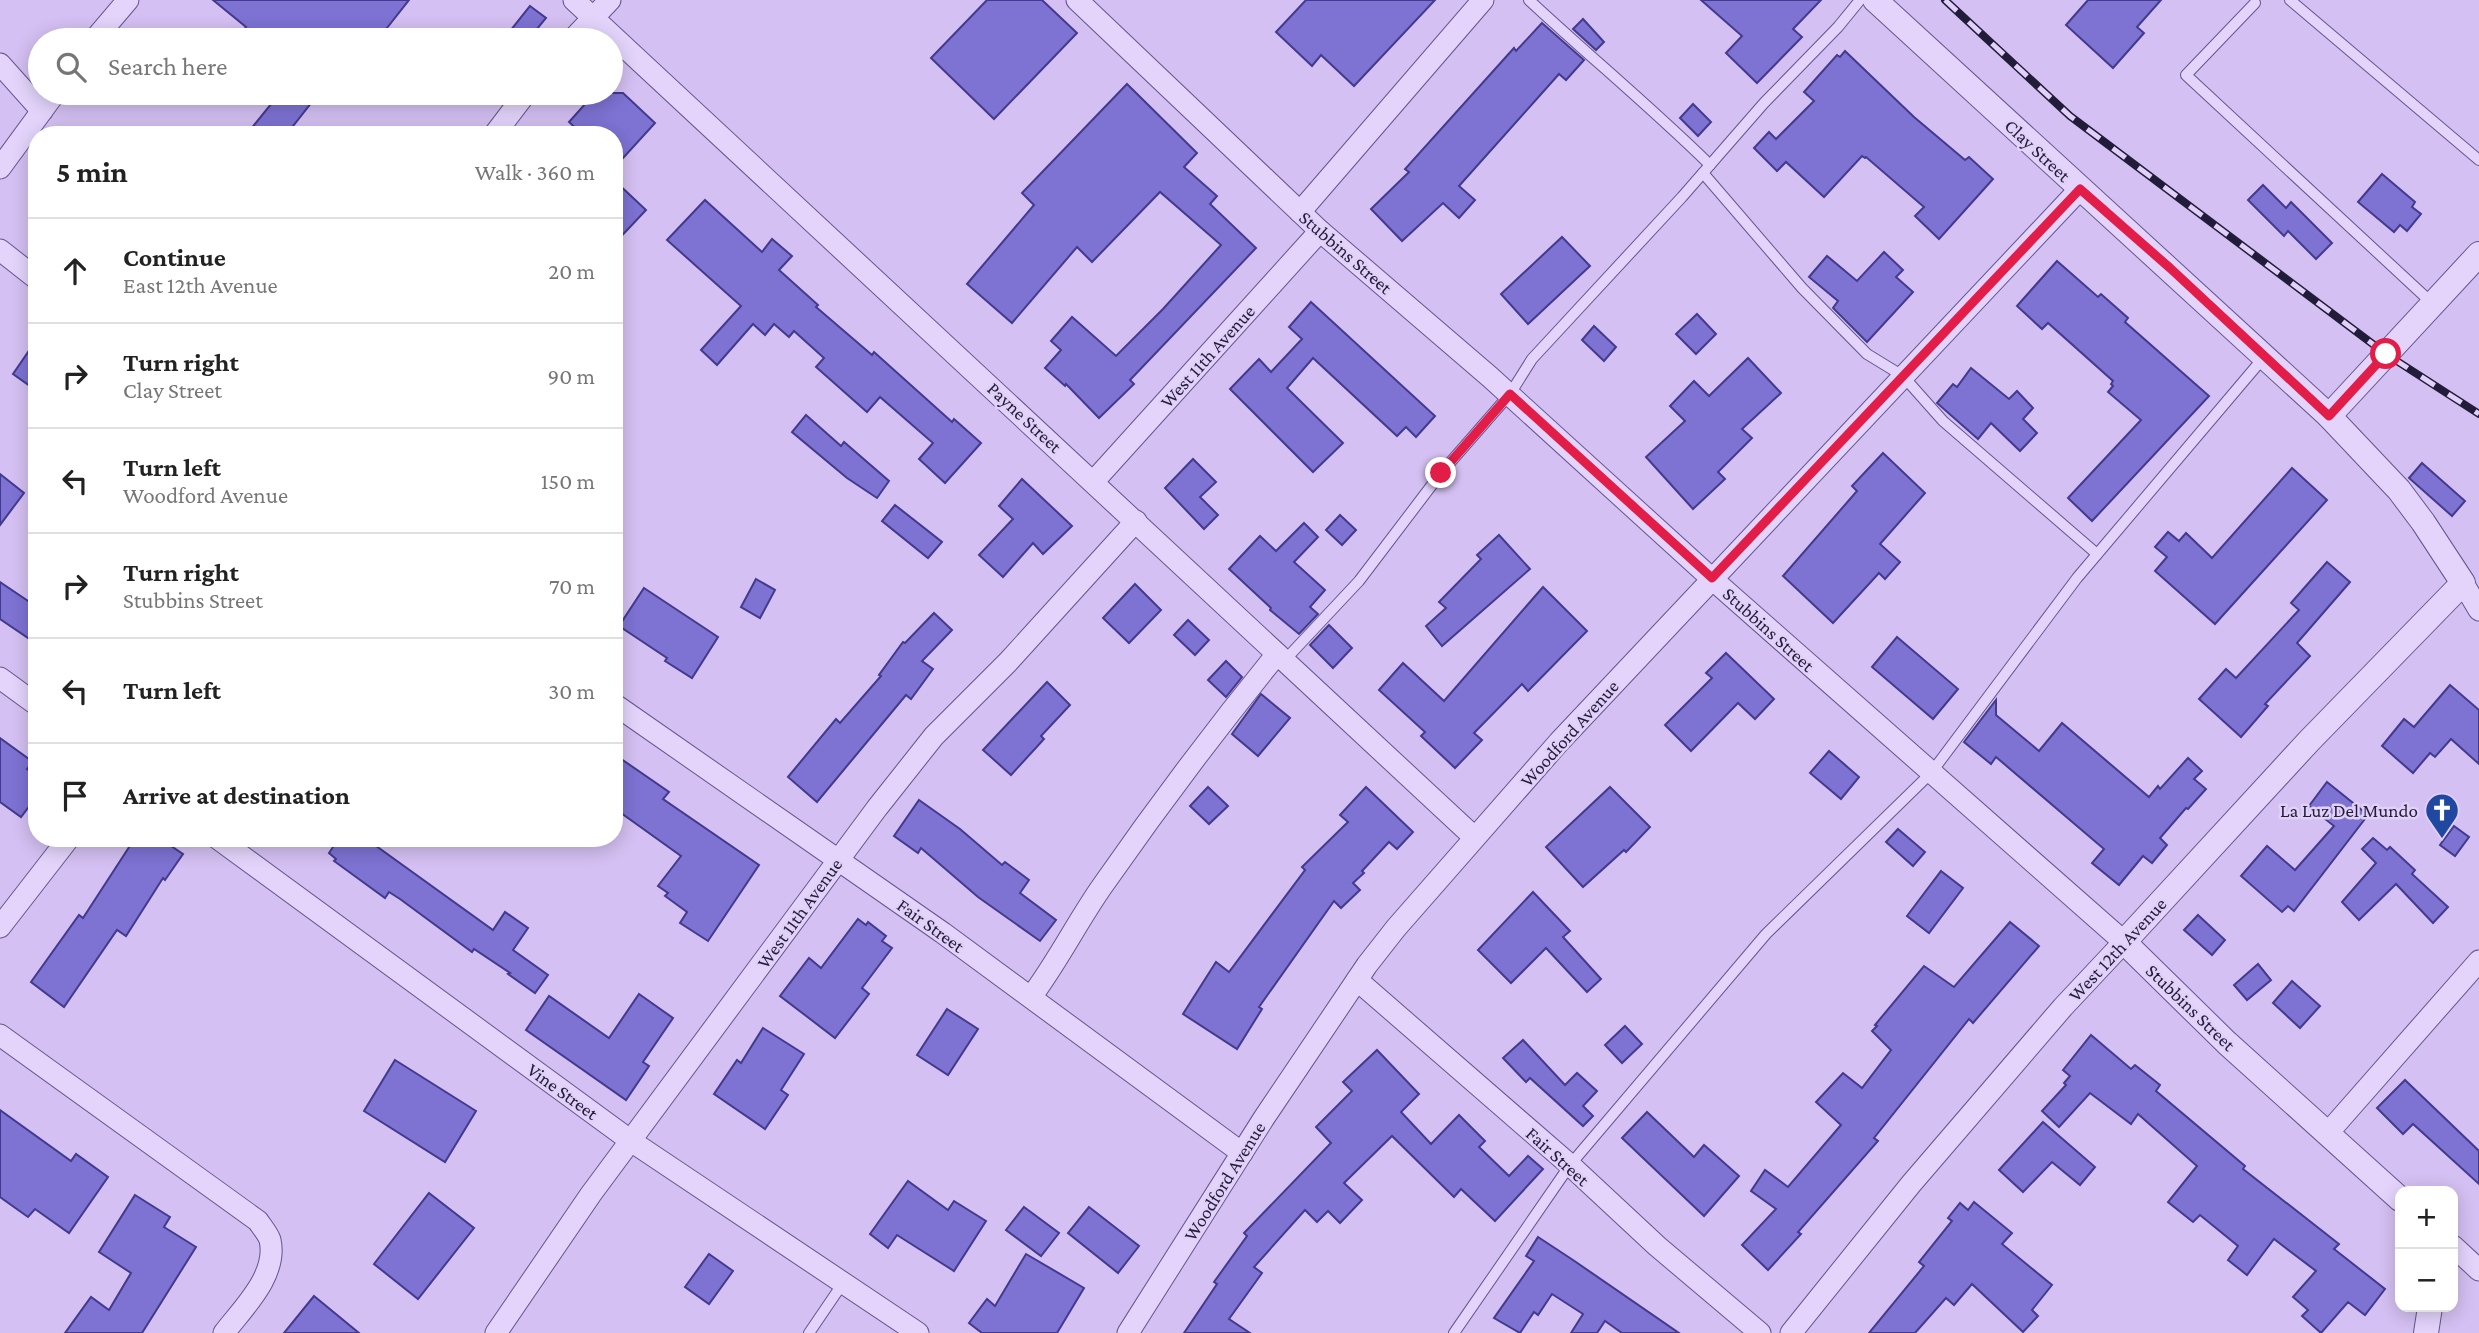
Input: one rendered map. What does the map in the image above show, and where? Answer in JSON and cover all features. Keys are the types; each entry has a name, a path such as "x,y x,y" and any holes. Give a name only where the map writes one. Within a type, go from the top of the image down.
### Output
{"street":[{"path":"104,28 128,0"},
{"name":"Payne Street","path":"575,0 604,28"},
{"path":"583,28 610,0"},
{"name":"Stubbins Street","path":"1077,0 1320,231 1510,394 1712,578 2124,942 2227,1043 2395,1194"},
{"path":"1300,212 1483,0"},
{"name":"Clay Street","path":"1875,0 2329,416 2399,490 2423,522 2479,610"},
{"name":"Payne Street","path":"623,46 1474,837"},
{"path":"0,64 28,95"},
{"path":"37,105 42,111"},
{"path":"31,126 46,105"},
{"path":"501,126 517,105"},
{"path":"0,168 28,130"},
{"name":"Woodford Avenue","path":"1128,1333 1242,1153 1357,980 1396,928 1474,837 1712,578 2080,189"},
{"name":"West 11th Avenue","path":"1094,481 1320,231"},
{"path":"0,250 28,272"},
{"path":"2329,416 2479,254"},
{"name":"West 11th Avenue","path":"496,1333 591,1194 838,859 934,736 1008,662 1136,522"},
{"name":"West 12th Avenue","path":"1791,1333 1920,1174 2063,1007 2364,683 2463,583"},
{"path":"1031,997 1102,886 1210,736 1280,658"},
{"path":"0,678 28,698"},
{"name":"Fair Street","path":"623,710 1031,997 1242,1153"},
{"path":"0,927 61,847"},
{"name":"Vine Street","path":"230,847 631,1141 918,1333"},
{"path":"2328,1133 2479,961"},
{"name":"Fair Street","path":"1357,980 1570,1165 1657,1246 1760,1333"},
{"path":"0,1035 258,1221 270,1238 271,1256 267,1274 224,1333"},
{"path":"2456,1249 2479,1270"},
{"path":"2426,1333 2429,1312"}],"lane":[{"path":"1529,0 1664,120 1707,169 1802,288 1867,354 1903,376 1942,421 2097,554"},
{"path":"1280,658 1359,581 1441,473 1510,394 1532,359 1860,0"},
{"path":"2290,0 2479,160"},
{"path":"2255,3 2186,75 2433,304"},
{"path":"1454,1333 1570,1165 1766,934 1931,773 2077,578 2265,356"},
{"path":"809,1333 843,1283"}],"building":[{"path":"213,0 409,0 387,28 246,27"},
{"path":"987,0 1042,0 1077,33 994,119 931,58"},
{"path":"1306,0 1435,0 1354,86 1321,55 1312,66 1276,32"},
{"path":"1701,0 1821,0 1793,29 1802,37 1757,83 1726,53 1742,36"},
{"path":"2088,0 2161,0 2137,27 2144,33 2113,68 2066,25"},
{"path":"530,6 546,18 538,28 513,28"},
{"path":"1583,19 1604,42 1596,50 1573,29"},
{"path":"1542,23 1584,60 1566,80 1559,74 1459,186 1475,200 1459,218 1443,203 1402,241 1371,209 1409,172 1405,169 1514,48 1516,51"},
{"path":"1845,51 1914,117 1965,160 1969,157 1993,179 1939,239 1915,216 1924,207 1866,157 1862,156 1824,197 1786,162 1777,171 1754,148 1769,132 1776,139 1814,101 1804,92 1837,55 1840,57"},
{"path":"1127,84 1197,153 1184,167 1217,196 1210,204 1256,248 1130,380 1134,384 1099,418 1066,384 1065,386 1045,368 1061,350 1051,341 1072,317 1116,356 1221,245 1160,192 1092,262 1077,247 1012,323 967,284 1034,205 1022,193"},
{"path":"623,93 655,123 623,158 623,126 573,126 569,122 584,105 623,105"},
{"path":"1693,104 1711,122 1698,136 1680,118"},
{"path":"270,105 310,105 293,126 253,126"},
{"path":"2382,174 2415,202 2412,207 2421,214 2407,231 2400,225 2394,232 2358,202"},
{"path":"2263,185 2286,208 2291,202 2332,243 2316,259 2288,231 2284,236 2248,200"},
{"path":"623,188 646,210 623,234"},
{"path":"705,200 762,252 772,239 792,256 779,270 818,305 816,307 872,355 874,352 952,422 954,419 981,443 945,483 919,459 933,443 880,397 867,412 816,367 824,358 794,331 789,337 774,324 765,335 753,324 717,365 701,350 741,306 667,240"},
{"path":"1562,237 1590,266 1528,324 1501,294"},
{"path":"1884,252 1903,270 1896,277 1913,292 1867,342 1833,308 1838,301 1809,277 1827,256 1857,281"},
{"path":"2057,261 2098,297 2101,294 2128,318 2125,322 2209,396 2092,521 2068,498 2141,420 2108,392 2113,381 2048,323 2042,329 2017,306"},
{"path":"1311,302 1435,416 1416,437 1406,427 1397,436 1313,358 1287,388 1343,443 1313,472 1230,389 1259,359 1271,372 1302,339 1289,327"},
{"path":"1697,314 1716,334 1696,354 1676,334"},
{"path":"1594,326 1616,347 1604,361 1582,340"},
{"path":"28,352 28,385 13,374"},
{"path":"1748,358 1781,393 1742,429 1752,438 1718,472 1725,479 1693,509 1646,457 1685,421 1670,406 1694,381 1709,396"},
{"path":"1971,368 2009,399 2017,391 2033,408 2023,419 2037,433 2020,451 1991,423 1978,439 1937,403 1953,384 1957,387"},
{"path":"806,415 841,446 844,442 889,481 877,498 847,478 792,432"},
{"path":"1883,453 1925,493 1880,544 1900,562 1885,579 1879,573 1833,623 1783,576 1857,491 1852,486"},
{"path":"1193,459 1216,482 1200,497 1218,515 1204,529 1165,488"},
{"path":"2422,463 2465,501 2452,516 2409,478"},
{"path":"2292,468 2327,500 2215,624 2155,571 2167,557 2155,547 2168,532 2179,541 2186,533 2212,558"},
{"path":"0,474 24,493 0,525"},
{"path":"1022,479 1072,526 1043,554 1033,543 1003,577 979,555 1013,519 999,506"},
{"path":"895,505 942,542 928,558 882,521"},
{"path":"1340,515 1356,530 1342,545 1326,530"},
{"path":"1304,523 1318,537 1294,562 1325,590 1310,607 1318,614 1299,634 1270,610 1271,608 1229,569 1260,536 1276,551"},
{"path":"1499,535 1530,569 1442,646 1426,626 1446,608 1439,602 1481,559 1477,555"},
{"path":"2327,562 2350,582 2297,643 2310,656 2265,704 2268,706 2241,737 2199,699 2226,669 2236,678 2299,610 2291,603"},
{"path":"756,579 775,590 760,618 741,607"},
{"path":"0,582 28,601 28,638 0,619"},
{"path":"1135,584 1161,610 1129,643 1103,618"},
{"path":"1543,587 1587,631 1528,691 1522,684 1474,733 1482,740 1455,768 1421,736 1425,732 1379,690 1403,663 1444,701"},
{"path":"644,588 718,637 692,678 623,629 623,620"},
{"path":"934,613 952,630 922,661 933,669 911,699 906,695 817,802 788,777 836,719 840,723 881,676 879,675 903,642"},
{"path":"1188,620 1209,640 1195,655 1174,635"},
{"path":"1329,625 1352,648 1333,668 1310,645"},
{"path":"1897,637 1958,689 1933,719 1872,667"},
{"path":"1726,653 1774,699 1755,719 1738,703 1691,751 1665,725 1712,678 1706,673"},
{"path":"1226,661 1242,677 1226,697 1208,680"},
{"path":"1047,682 1070,705 1041,736 1044,739 1011,775 983,750"},
{"path":"2450,685 2479,710 2479,764 2451,739 2435,757 2430,753 2413,773 2382,746 2404,719 2414,727"},
{"path":"1261,694 1290,718 1258,756 1232,734"},
{"path":"1996,700 1996,715 2039,751 2062,723 2149,797 2158,786 2160,789 2188,758 2202,771 2194,779 2206,789 2160,838 2167,845 2152,863 2143,856 2119,885 2092,863 2104,849 1996,757 1991,764 1964,742"},
{"path":"0,738 28,758 28,808 21,817 0,802"},
{"path":"1829,751 1859,777 1841,799 1810,773"},
{"path":"623,760 669,792 663,799 759,865 708,941 680,923 687,912 665,896 668,893 658,886 681,856 623,814"},
{"path":"2327,782 2368,815 2294,911 2288,906 2282,912 2241,876 2267,846 2295,870 2334,826 2309,806"},
{"path":"1208,787 1228,806 1209,824 1190,806"},
{"path":"1366,787 1413,832 1397,849 1389,842 1353,883 1360,890 1341,908 1334,901 1259,1007 1262,1009 1237,1049 1183,1014 1216,962 1229,972 1305,870 1302,867 1348,822 1340,815"},
{"path":"1610,787 1650,827 1626,852 1624,850 1583,887 1546,847"},
{"path":"919,800 960,829 1002,865 1005,862 1029,880 1020,893 1056,920 1040,941 978,897 921,848 918,853 894,836"},
{"path":"2454,826 2469,837 2455,856 2440,845"},
{"path":"1898,829 1925,852 1913,866 1886,842"},
{"path":"2373,838 2387,850 2390,847 2415,870 2412,874 2448,907 2433,923 2396,884 2359,920 2342,902 2376,863 2362,849"},
{"path":"129,847 172,847 183,854 165,880 163,878 126,936 117,930 64,1007 31,982 79,915 83,918"},
{"path":"333,847 378,847 493,930 505,912 528,928 513,950 548,975 535,993 508,974 510,973 474,949 472,952 389,892 385,898 334,861 336,859 329,853"},
{"path":"1941,871 1963,888 1929,933 1907,916"},
{"path":"1533,892 1570,931 1563,937 1601,979 1587,992 1546,948 1511,983 1478,950"},
{"path":"2198,915 2225,940 2212,955 2184,930"},
{"path":"858,919 866,925 868,922 886,936 882,941 892,948 862,988 869,994 835,1038 780,996 809,958 821,968"},
{"path":"2010,922 2039,946 1973,1023 1969,1019 1874,1138 1878,1141 1768,1270 1742,1245 1776,1209 1751,1191 1765,1170 1788,1187 1841,1125 1816,1102 1843,1073 1862,1088 1891,1050 1872,1031 1877,1026 1875,1025 1924,966 1954,987"},
{"path":"2258,964 2271,980 2247,1000 2234,985"},
{"path":"2292,981 2320,1006 2300,1028 2273,1003"},
{"path":"639,994 673,1018 643,1062 649,1066 626,1100 526,1030 549,996 609,1038"},
{"path":"947,1009 978,1029 948,1075 917,1055"},
{"path":"1625,1026 1642,1044 1622,1063 1605,1045"},
{"path":"763,1028 804,1054 781,1090 788,1095 765,1129 714,1094 737,1060 741,1063"},
{"path":"2091,1035 2131,1069 2135,1065 2160,1085 2156,1091 2245,1166 2243,1169 2339,1244 2334,1249 2385,1289 2365,1315 2348,1302 2321,1333 2302,1316 2308,1310 2293,1297 2316,1271 2274,1239 2247,1275 2228,1260 2238,1246 2200,1215 2193,1222 2168,1202 2197,1166 2138,1114 2131,1124 2090,1093 2059,1127 2042,1111 2066,1085 2064,1083 2070,1076 2063,1070"},
{"path":"1523,1040 1565,1085 1577,1073 1597,1091 1583,1106 1593,1116 1583,1126 1530,1078 1526,1082 1503,1058"},
{"path":"1377,1050 1419,1094 1401,1112 1431,1144 1459,1115 1485,1141 1479,1147 1509,1176 1528,1156 1543,1169 1495,1221 1461,1189 1454,1197 1392,1136 1344,1183 1362,1200 1340,1223 1328,1211 1317,1222 1305,1210 1254,1267 1262,1273 1229,1319 1250,1333 1184,1333 1217,1284 1214,1282 1247,1236 1244,1233 1331,1143 1316,1127 1352,1091 1343,1082"},
{"path":"395,1060 476,1111 445,1162 364,1111"},
{"path":"2405,1080 2479,1151 2479,1184 2413,1124 2403,1134 2377,1108"},
{"path":"0,1110 71,1161 76,1154 108,1177 69,1233 35,1209 28,1217 0,1197"},
{"path":"1647,1112 1694,1157 1704,1145 1739,1176 1704,1216 1622,1138"},
{"path":"2043,1122 2095,1167 2080,1185 2052,1162 2023,1192 1999,1170"},
{"path":"908,1181 948,1210 954,1201 986,1221 954,1271 897,1235 888,1248 870,1234"},
{"path":"429,1193 474,1228 418,1299 374,1264"},
{"path":"135,1195 170,1217 164,1227 196,1247 142,1333 65,1333 91,1297 109,1310 131,1273 99,1252"},
{"path":"1974,1202 2012,1233 2002,1244 2052,1285 2032,1310 2038,1316 2023,1332 1972,1284 1954,1305 1946,1298 1915,1333 1869,1333 1924,1266 1919,1262 1952,1221 1948,1218 1960,1203 1968,1210"},
{"path":"1024,1207 1059,1233 1041,1256 1006,1230"},
{"path":"1089,1207 1139,1246 1118,1273 1068,1233"},
{"path":"1538,1237 1679,1333 1622,1333 1605,1321 1597,1333 1571,1333 1583,1314 1552,1294 1538,1315 1534,1312 1520,1333 1494,1318 1534,1261 1526,1256"},
{"path":"709,1254 733,1271 709,1304 685,1287"},
{"path":"1026,1254 1084,1288 1057,1333 982,1333 969,1323 987,1299 995,1306"},
{"path":"314,1296 359,1333 284,1333"}],"railway":[{"path":"1945,0 2070,116 2386,354 2479,414"}],"place":[{"name":"La Luz Del Mundo","path":"2442,840"}],"route":[{"path":"1441,473 1510,394 1712,578 2080,189 2170,268 2329,416 2386,354"}]}
